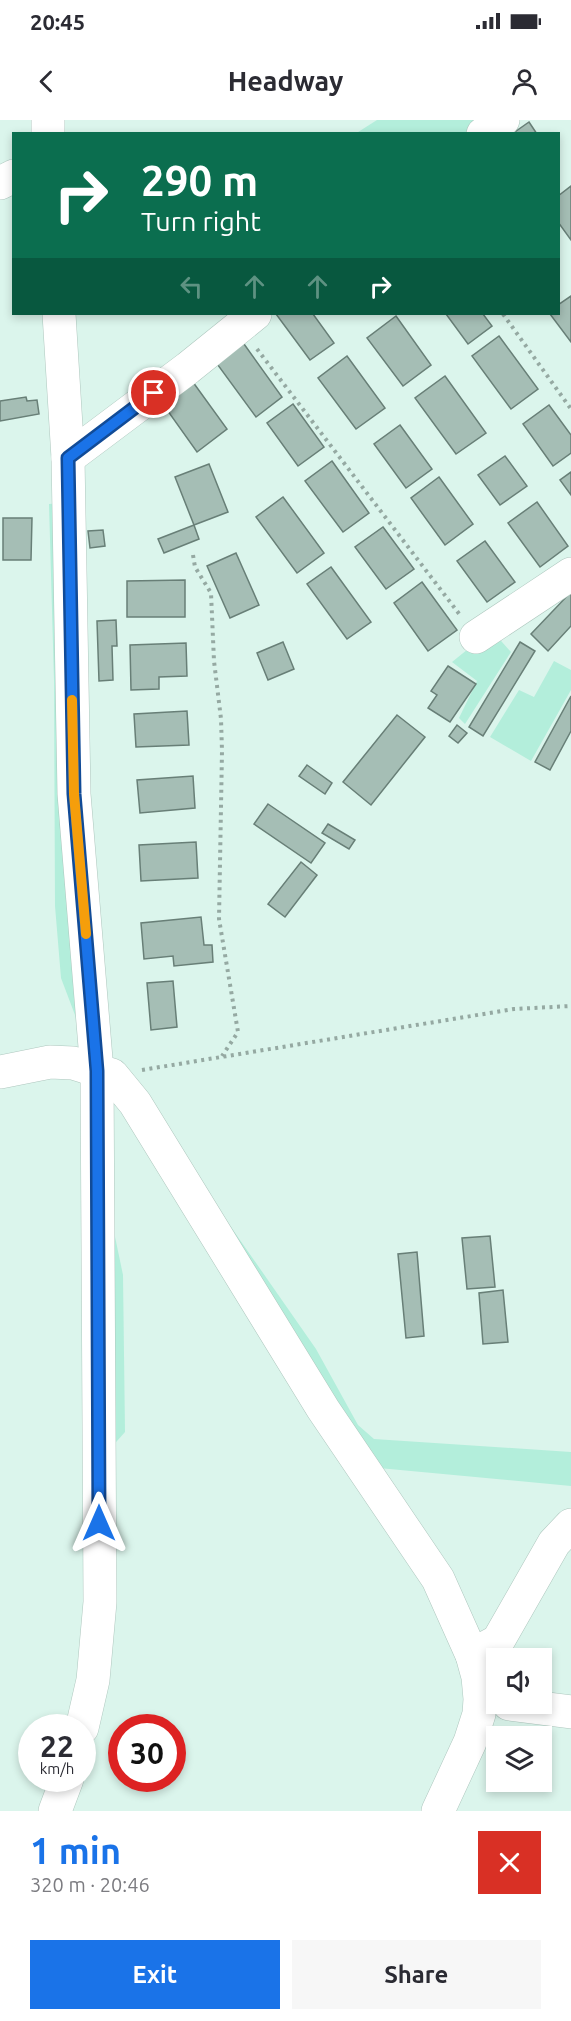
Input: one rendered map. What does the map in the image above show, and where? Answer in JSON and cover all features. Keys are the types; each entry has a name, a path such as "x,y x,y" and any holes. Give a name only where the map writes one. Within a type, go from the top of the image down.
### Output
{"street":[{"path":"486,132 502,120"},
{"path":"59,315 68,458 74,794 105,1073 100,1602 93,1680 85,1714"},
{"path":"68,458 188,368 247,320"},
{"path":"476,637 571,574"},
{"path":"0,1072 50,1062 73,1064 105,1073 135,1103 323,1409 438,1579 472,1655 478,1677 486,1689"},
{"path":"472,1655 498,1641 554,1543 571,1525"},
{"path":"438,1811 470,1742 479,1714 486,1709"},
{"path":"552,1710 571,1712"},
{"path":"55,1811 62,1792"}],"path":[{"path":"504,315 571,409"},
{"path":"247,320 476,637"},
{"path":"193,555 195,567 211,593 214,661 221,719 219,919 238,1032 222,1056"},
{"path":"105,1073 514,1009 571,1006"}],"green space":[{"path":"377,120 488,120 470,132 358,132"},
{"path":"62,503 89,1052 61,978 55,906 54,680 49,504"},
{"path":"494,633 511,652 465,724 459,718 477,681 452,662 478,641"},
{"path":"554,661 571,670 571,690 531,761 490,737 519,690 534,697"},
{"path":"194,1174 316,1349 358,1425 374,1439 571,1452 571,1486 368,1467"},
{"path":"104,1184 123,1275 125,1432 109,1450"}],"building":[{"path":"529,122 536,132 515,132"},
{"path":"571,186 571,240 560,225 560,194"},
{"path":"571,296 571,342 551,315 560,315 560,304"},
{"path":"277,315 314,315 334,343 310,360"},
{"path":"447,315 484,315 492,326 468,344"},
{"path":"396,316 431,365 403,386 367,338"},
{"path":"499,336 538,389 511,409 472,356"},
{"path":"239,337 282,397 256,417 212,357"},
{"path":"347,356 385,408 356,429 318,378"},
{"path":"445,376 486,433 456,454 415,398"},
{"path":"190,378 227,429 197,452 160,400"},
{"path":"26,397 27,401 37,400 39,414 0,421 0,401"},
{"path":"293,404 324,447 298,466 267,423"},
{"path":"549,405 571,435 571,453 553,466 523,424"},
{"path":"400,425 432,469 406,488 374,444"},
{"path":"505,456 527,486 500,505 478,475"},
{"path":"332,461 369,513 343,532 305,481"},
{"path":"209,464 228,512 194,525 175,477"},
{"path":"571,472 571,495 560,480"},
{"path":"439,477 473,524 445,545 411,498"},
{"path":"283,497 324,553 297,573 256,517"},
{"path":"537,502 568,546 540,567 508,523"},
{"path":"3,518 32,518 31,560 3,560"},
{"path":"194,525 199,539 164,553 158,539"},
{"path":"383,527 414,569 386,589 355,547"},
{"path":"103,530 105,546 90,548 88,531"},
{"path":"485,541 515,582 487,602 457,561"},
{"path":"236,553 259,605 230,618 207,566"},
{"path":"331,567 371,622 347,639 307,584"},
{"path":"185,580 185,617 127,617 127,581"},
{"path":"422,582 457,630 428,651 394,603"},
{"path":"571,592 571,626 548,651 531,634"},
{"path":"116,620 117,646 112,646 113,680 99,681 97,621"},
{"path":"283,642 294,669 268,680 257,653"},
{"path":"520,642 535,651 483,736 469,727"},
{"path":"186,643 187,676 159,677 159,689 131,690 130,645"},
{"path":"448,666 476,684 450,722 428,708 437,695 431,691"},
{"path":"571,696 571,731 550,770 535,762"},
{"path":"187,711 189,745 136,747 134,714"},
{"path":"397,715 425,737 371,805 343,782"},
{"path":"457,725 467,733 458,743 449,736"},
{"path":"307,765 332,783 325,794 299,776"},
{"path":"193,776 195,808 140,813 137,780"},
{"path":"268,804 325,843 311,863 254,824"},
{"path":"328,824 355,840 349,849 322,833"},
{"path":"196,842 198,878 141,881 139,845"},
{"path":"301,862 317,875 285,917 268,904"},
{"path":"201,917 204,945 212,945 213,962 174,966 173,956 144,959 141,923"},
{"path":"173,981 177,1027 151,1030 147,983"},
{"path":"490,1236 495,1287 467,1289 462,1238"},
{"path":"417,1252 424,1336 406,1338 398,1254"},
{"path":"503,1290 508,1342 483,1344 479,1293"}],"slow traffic":[{"path":"72,700 74,794 86,934"}],"route":[{"path":"99,1523 97,1071 74,794 68,458 154,393"}]}
